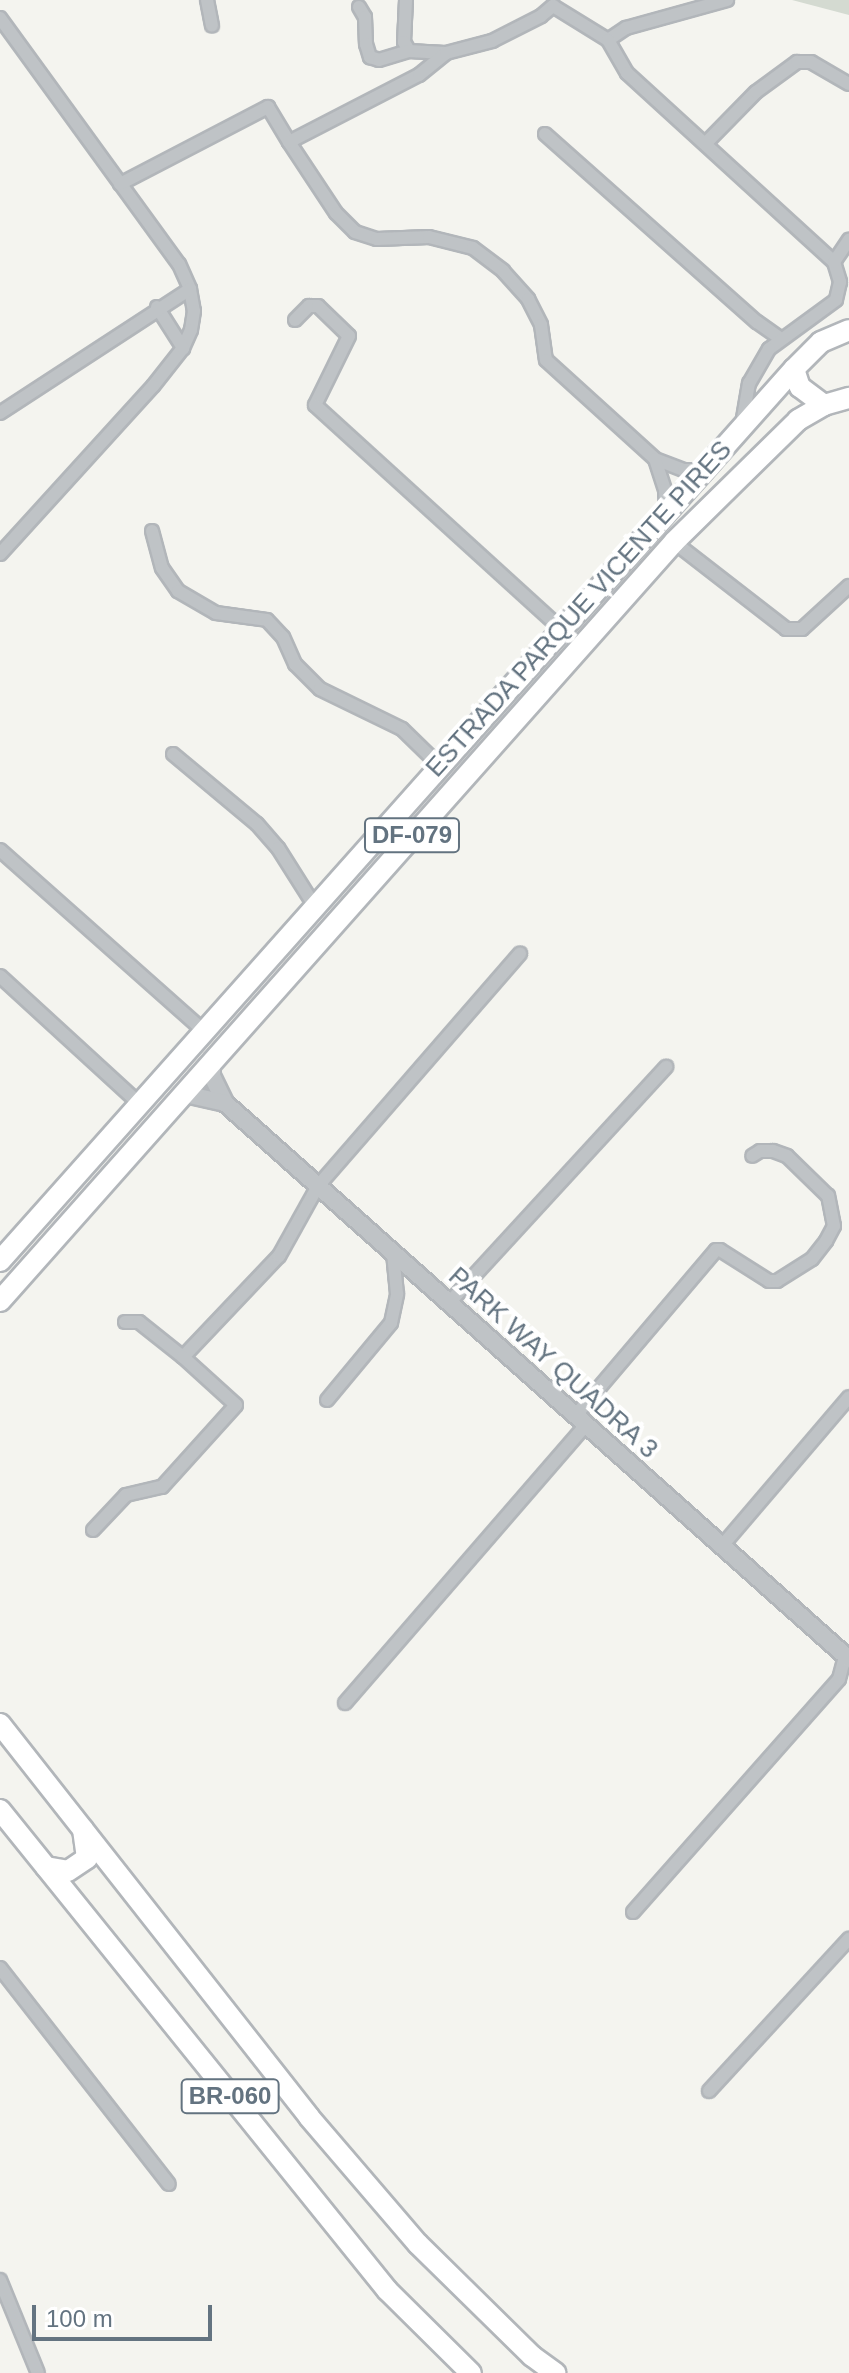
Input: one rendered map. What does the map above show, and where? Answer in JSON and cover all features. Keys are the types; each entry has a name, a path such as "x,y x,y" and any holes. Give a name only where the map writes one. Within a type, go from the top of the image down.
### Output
{"main road":[{"name":"ESTRADA PARQUE VICENTE PIRES","path":"0,1261 206,1033 314,905 741,427 821,342 849,330"},
{"path":"794,369 800,387 824,405"},
{"name":"ESTRADA PARQUE VICENTE PIRES","path":"0,1301 674,542 772,442 798,420 824,405 849,398"},
{"path":"402,806 415,807 424,822"},
{"name":"BR-060","path":"0,1724 309,2117 418,2244 532,2356 555,2373"},
{"name":"BR-060","path":"0,1810 387,2290 471,2373"},
{"path":"46,1867 68,1871 87,1858 83,1829"}],"street":[{"path":"207,0 212,26"},
{"path":"406,0 404,42 409,51"},
{"path":"608,40 626,28 727,0"},
{"path":"359,7 365,17 370,57 379,60 409,51 446,53 492,41 541,16 552,3 608,40 627,73 834,262 840,282 836,300 769,349 749,383 741,427"},
{"path":"0,18 179,264 190,289 194,311 191,330 183,348 153,386 0,554"},
{"path":"289,142 419,75 446,53"},
{"path":"706,143 756,92 797,62 811,62 849,84"},
{"path":"120,184 268,107 336,213 355,232 377,239 429,237 473,248 503,271 528,299 541,325 546,360 655,459 684,470 704,470"},
{"path":"545,134 757,322 780,338"},
{"path":"834,262 849,240"},
{"path":"0,413 157,307 190,289"},
{"path":"295,320 309,306 318,306 349,336 315,405 561,629"},
{"path":"157,307 183,348"},
{"path":"655,459 665,490 666,511"},
{"path":"152,531 162,568 178,591 216,613 267,620 283,637 295,664 320,689 402,729 440,766"},
{"path":"674,542 786,629 802,629 849,586"},
{"path":"173,754 264,831 314,905"},
{"path":"0,850 206,1033"},
{"path":"183,1357 279,1256 318,1186 520,954"},
{"path":"0,976 141,1105"},
{"name":"PARK WAY QUADRA 3","path":"212,1060 212,1076 225,1103 847,1658"},
{"path":"449,1303 666,1067"},
{"name":"PARK WAY QUADRA 3","path":"185,1094 225,1103"},
{"path":"345,1703 581,1420 716,1250 769,1281 777,1281 812,1259 826,1241 834,1226 828,1196 787,1156 760,1151 752,1156"},
{"path":"327,1400 391,1323 397,1294 393,1253"},
{"path":"93,1530 126,1495 162,1487 236,1405 139,1322 125,1322"},
{"path":"721,1547 849,1397"},
{"path":"633,1912 844,1677 847,1658"},
{"path":"709,2091 849,1939"},
{"path":"0,1968 169,2184"},
{"path":"0,2280 38,2373"}],"shaded area":[{"path":"792,0 849,0 849,15"}]}
